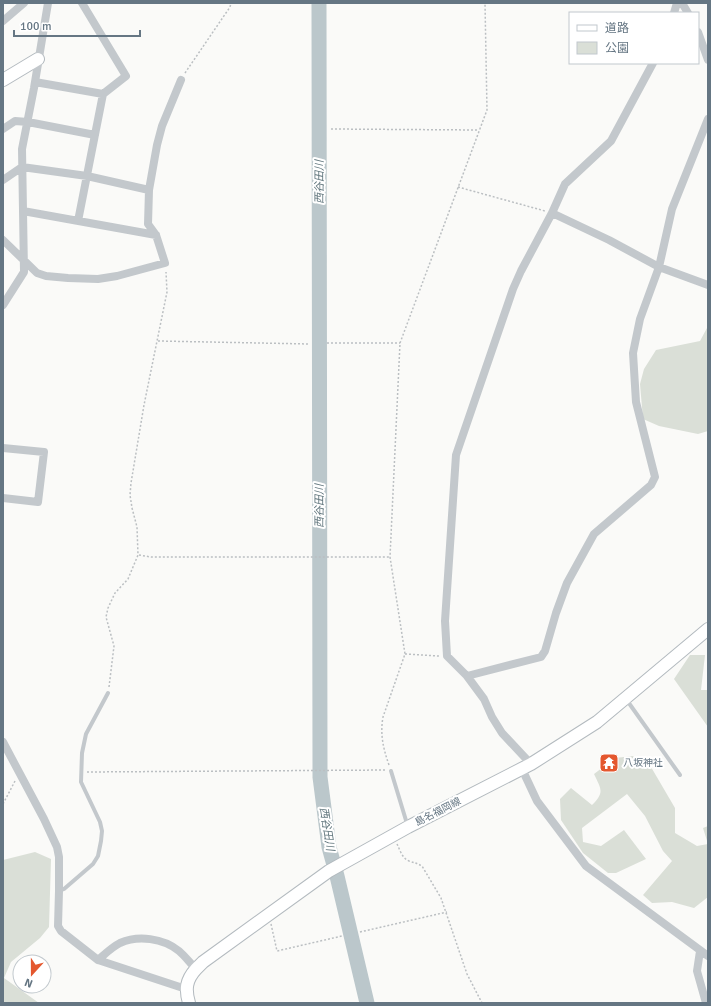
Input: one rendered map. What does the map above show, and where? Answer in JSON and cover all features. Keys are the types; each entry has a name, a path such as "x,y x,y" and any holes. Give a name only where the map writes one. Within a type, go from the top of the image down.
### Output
{"main road":[{"path":"3,80 38,59"},
{"name":"島名福岡線","path":"186,989 188,980 196,969 333,869 408,827 527,767 597,722 708,629"},
{"path":"186,989 189,1003"}],"street":[{"path":"3,21 24,3"},
{"path":"4,302 24,272 22,149 48,3"},
{"path":"78,221 103,94 126,76 82,3"},
{"path":"682,3 687,12"},
{"path":"699,35 708,60"},
{"path":"653,64 611,141 565,184 552,213 513,289 456,455 445,621 447,656 468,676 484,699 492,717 502,733 527,767 538,801 586,866 708,956"},
{"path":"3,240 37,273 46,276 98,279 117,276 165,263 156,235 148,224 150,190 158,139 181,80"},
{"path":"35,82 103,94"},
{"path":"468,676 541,657 545,651 556,613 567,583 594,534 651,485 655,477 636,402 633,353 640,319 659,267 672,209 708,119"},
{"path":"3,129 15,121 28,122 95,135"},
{"path":"3,180 22,167 87,176 150,190"},
{"path":"23,211 156,235"},
{"path":"552,213 609,240 659,267 708,286"},
{"path":"3,448 44,452 38,502 3,498"},
{"path":"3,742 44,819 57,847 59,856 58,926 61,931 98,960 186,989"},
{"path":"98,960 120,943 145,939 159,941 179,951 196,969"},
{"path":"700,951 697,971 706,1003"}],"lane":[{"path":"59,891 64,889 94,864 98,856 102,831 100,822 81,782 82,753 86,734 108,693"},
{"path":"626,698 680,775"},
{"path":"391,770 408,827"}],"path":[{"path":"181,80 230,7 231,3"},
{"path":"82,772 391,770 384,750 381,728 383,717 405,654 390,557 400,343 487,110 485,3"},
{"path":"331,129 480,130"},
{"path":"458,187 552,213"},
{"path":"108,693 114,646 106,617 108,608 115,594 128,579 138,555 137,527 130,495 131,483 144,406 167,292 165,263"},
{"path":"158,342 310,344"},
{"path":"327,343 400,343"},
{"path":"138,555 151,557 390,557"},
{"path":"405,654 447,656"},
{"path":"3,804 20,774"},
{"path":"394,835 404,858 422,866 441,898 467,974 482,1003"},
{"path":"360,932 447,912"},
{"path":"268,915 277,951 342,936"}],"green space":[{"path":"707,328 708,431 698,434 659,426 643,419 640,384 644,369 656,350 700,341"},
{"path":"690,655 705,655 701,690 708,690 708,727 674,679"},
{"path":"633,756 651,767 675,808 675,833 697,846 708,844 708,897 694,908 672,902 652,903 643,895 672,861 663,851 645,816 627,794 582,828 583,842 601,846 624,830 646,859 616,873 608,873 583,853 561,820 560,799 571,788 592,805 599,797 600,793 600,787 594,774 615,758"},
{"path":"708,826 708,844 703,828"},
{"path":"35,852 51,859 49,927 40,938 21,954 12,954 12,961 4,978 12,984 12,994 26,994 39,1003 3,1003 3,860"}],"waterway":[{"name":"西谷田川","path":"319,3 320,777 329,847 367,1003"}],"place":[{"name":"八坂神社","path":"609,763"}]}
